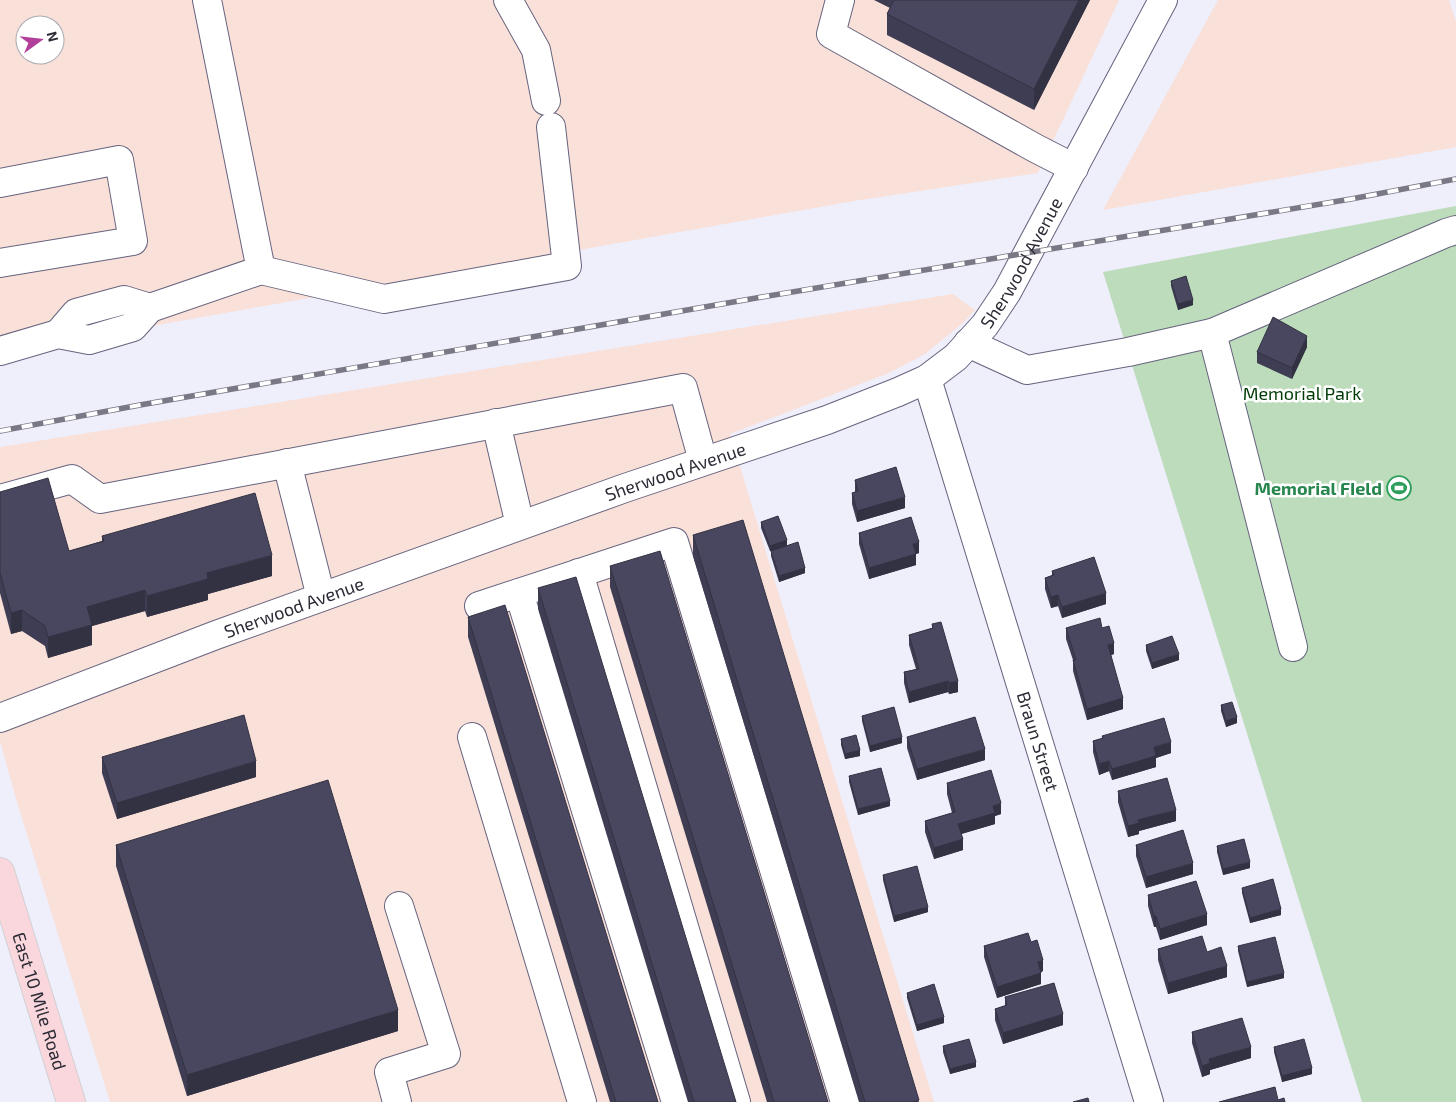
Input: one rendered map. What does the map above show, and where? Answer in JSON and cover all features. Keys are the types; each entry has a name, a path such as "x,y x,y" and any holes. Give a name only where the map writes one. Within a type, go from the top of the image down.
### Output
{"main road":[{"name":"East 10 Mile Road","path":"0,872 71,1102"}],"street":[{"path":"207,0 261,270"},
{"path":"508,0 536,50 546,101"},
{"path":"840,0 831,34 1074,168"},
{"name":"Sherwood Avenue","path":"0,718 216,635 520,525 827,420 927,379 956,357 985,325 1007,292 1164,0"},
{"path":"0,351 58,334 76,313 124,300 150,308 261,270 384,299 567,266 551,127"},
{"path":"0,183 119,160 133,242 0,263"},
{"path":"968,343 1027,370 1128,352 1212,333 1456,230"},
{"path":"1212,333 1294,647"},
{"name":"Braun Street","path":"927,379 1149,1102"},
{"path":"0,498 72,479 100,499 683,388 703,461"},
{"path":"496,424 520,525"},
{"path":"287,463 321,597"},
{"path":"479,606 674,542 845,1102"},
{"path":"580,573 736,1102"},
{"path":"519,593 676,1102"},
{"path":"472,737 582,1102"},
{"path":"397,1102 389,1072 446,1054 399,906"}],"shaded area":[{"path":"0,0 1119,0 1038,173 854,201 0,353"},
{"path":"1218,0 1449,0 1456,22 1456,147 1103,210"},
{"path":"953,294 975,310 964,322 925,354 889,373 730,434 934,1102 110,1102 17,802 0,741 0,447"}],"green space":[{"name":"Memorial Park","path":"1456,206 1456,1102 1362,1102 1103,272"}],"building":[{"path":"894,0 1079,0 1034,89 887,14"},
{"path":"1186,276 1193,300 1178,304 1171,281"},
{"path":"1273,317 1307,336 1292,368 1257,352"},
{"path":"896,467 905,497 857,511 852,493 858,491 855,480"},
{"path":"48,478 69,551 104,541 102,536 255,493 272,555 207,573 208,579 147,596 145,590 87,607 92,625 48,637 45,626 22,610 11,613 0,573 0,492"},
{"path":"778,516 787,540 770,546 761,522"},
{"path":"911,517 919,542 913,544 916,554 869,568 859,533"},
{"path":"743,520 919,1100 913,1102 865,1102 693,535"},
{"path":"798,542 805,568 779,576 771,551"},
{"path":"660,551 828,1102 774,1102 610,566"},
{"path":"1094,557 1106,593 1062,607 1058,595 1051,597 1045,578 1054,575 1052,571"},
{"path":"576,577 736,1102 694,1102 538,588"},
{"path":"505,605 658,1102 616,1102 468,617"},
{"path":"1100,618 1102,628 1109,626 1114,643 1108,645 1123,698 1087,709 1073,660 1076,660 1066,628"},
{"path":"941,622 958,681 949,683 948,681 909,692 904,672 919,669 909,635 933,628 932,624"},
{"path":"1172,636 1179,654 1152,663 1146,645"},
{"path":"1232,702 1237,717 1226,721 1221,705"},
{"path":"894,707 902,737 870,746 862,716"},
{"path":"244,715 256,761 117,803 102,757"},
{"path":"975,717 985,749 917,769 907,737"},
{"path":"1164,718 1171,742 1154,747 1156,756 1112,769 1109,761 1099,764 1093,741 1103,738 1102,736"},
{"path":"856,735 860,750 845,754 841,739"},
{"path":"881,768 890,801 858,809 849,776"},
{"path":"991,770 1001,803 993,806 995,813 958,824 963,839 934,848 925,821 955,812 947,783"},
{"path":"1167,778 1176,810 1138,820 1139,823 1128,826 1118,791"},
{"path":"328,780 398,1010 187,1075 116,845"},
{"path":"1183,830 1193,863 1146,877 1136,845"},
{"path":"1244,839 1250,862 1223,869 1217,846"},
{"path":"917,866 928,907 894,916 883,875"},
{"path":"1273,879 1281,909 1250,918 1242,888"},
{"path":"1196,881 1207,914 1160,929 1148,895"},
{"path":"1028,933 1031,942 1037,940 1043,960 1038,962 1041,973 997,987 984,946"},
{"path":"1202,936 1207,952 1221,947 1227,966 1168,983 1158,949"},
{"path":"1275,937 1284,973 1247,982 1238,946"},
{"path":"1054,983 1063,1014 1003,1033 995,1009 1007,1005 1005,997"},
{"path":"934,984 944,1017 917,1025 907,993"},
{"path":"1242,1018 1251,1047 1209,1059 1210,1063 1202,1066 1192,1032"},
{"path":"969,1039 976,1062 950,1069 943,1046"},
{"path":"1304,1039 1312,1068 1282,1076 1274,1047"},
{"path":"1275,1087 1278,1100 1284,1098 1285,1102 1219,1102"},
{"path":"1088,1098 1089,1102 1073,1102"}],"railway":[{"path":"0,431 762,297 1351,199 1456,179"}],"place":[{"name":"Memorial FIeld","path":"1399,488"}]}
